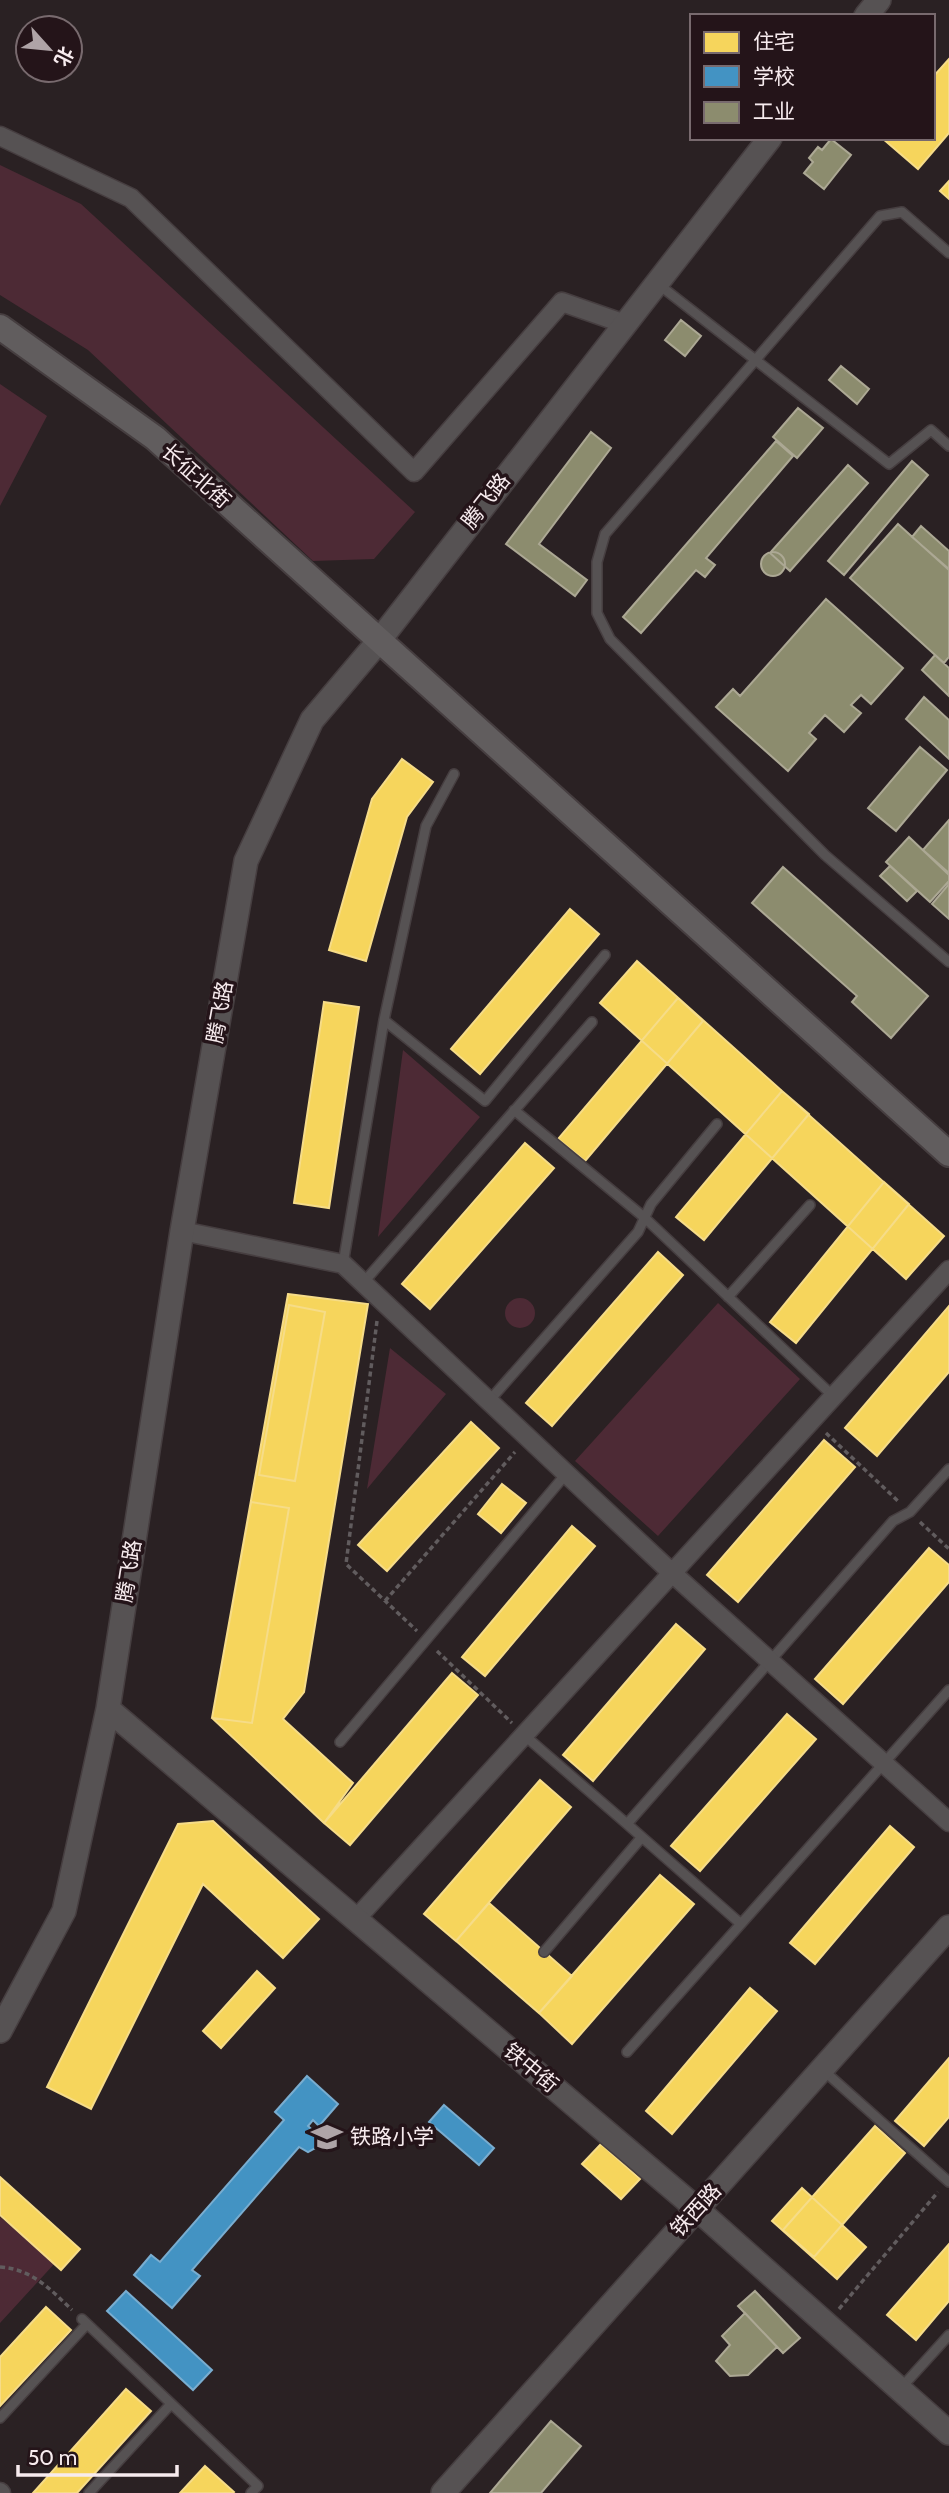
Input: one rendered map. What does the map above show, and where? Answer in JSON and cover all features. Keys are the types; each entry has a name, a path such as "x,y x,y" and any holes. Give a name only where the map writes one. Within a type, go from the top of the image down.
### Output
{"main road":[{"name":"长征北街","path":"0,327 155,438 377,642 949,1154"}],"street":[{"path":"868,14 879,0"},
{"path":"0,136 131,198 414,472 562,302 625,324"},
{"name":"腾飞路","path":"0,2031 64,1911 108,1709 182,1231 246,861 312,720 377,642 768,140"},
{"path":"182,1231 343,1264 671,1572 949,1822"},
{"path":"356,1919 949,1270"},
{"name":"铁中街","path":"108,1709 697,2209 949,2432"},
{"name":"铁西路","path":"443,2493 949,1927"}],"lane":[{"path":"949,253 902,212 880,216 605,534 597,562 597,612 610,639 825,855 949,962"},
{"path":"657,283 889,464 931,430 949,446"},
{"path":"343,1264 384,1020 426,826 454,775"},
{"path":"384,1020 485,1101 605,955"},
{"path":"363,1283 592,1022"},
{"path":"514,1110 645,1218 833,1396"},
{"path":"489,1401 638,1232 651,1204 717,1124"},
{"path":"728,1297 810,1205"},
{"path":"626,1824 893,1521 909,1512 949,1469"},
{"path":"340,1741 566,1474"},
{"path":"627,2052 949,1690"},
{"path":"524,1735 741,1924"},
{"path":"544,1952 642,1838"},
{"path":"822,2069 947,2183"},
{"path":"0,2418 84,2321 258,2486 251,2493"},
{"path":"900,2389 949,2335"},
{"path":"89,2493 172,2404"}],"path":[{"path":"380,1298 346,1564 524,1735"},
{"path":"812,1419 949,1549"},
{"path":"385,1601 528,1437"},
{"path":"826,2324 947,2183"},
{"path":"0,2267 17,2268 37,2278 84,2321"}],"shaded area":[{"path":"0,165 81,204 415,512 374,559 313,561 88,350 0,295"},
{"path":"0,384 47,416 0,506"},
{"path":"403,1050 480,1117 378,1237"},
{"path":"520,1298 531,1302 535,1313 531,1324 520,1328 509,1324 505,1313 509,1302"},
{"path":"718,1303 800,1379 658,1536 575,1461"},
{"path":"390,1348 446,1394 367,1489"},
{"path":"0,2217 56,2262 0,2323"}],"building: 住宅":[{"path":"949,59 949,133 918,169 884,140 935,140 935,75"},
{"path":"949,181 949,199 940,191"},
{"path":"402,759 433,782 407,817 366,961 329,950 372,799"},
{"path":"570,909 599,934 480,1074 451,1049"},
{"path":"637,961 944,1236 906,1279 600,1003"},
{"path":"678,998 703,1021 585,1161 558,1139"},
{"path":"324,1002 359,1007 329,1208 294,1203"},
{"path":"782,1091 809,1114 704,1240 676,1217"},
{"path":"525,1143 554,1168 430,1309 402,1284"},
{"path":"884,1182 909,1204 796,1343 770,1322"},
{"path":"658,1252 683,1275 552,1426 526,1403"},
{"path":"288,1294 368,1304 304,1692 283,1719 353,1783 324,1823 212,1718"},
{"path":"289,1305 325,1312 295,1481 259,1475"},
{"path":"949,1306 949,1372 877,1456 845,1428"},
{"path":"471,1422 499,1448 387,1571 358,1545"},
{"path":"824,1440 855,1467 738,1602 707,1575"},
{"path":"502,1484 526,1503 501,1533 478,1514"},
{"path":"251,1502 289,1508 252,1723 212,1718"},
{"path":"572,1526 595,1546 485,1676 462,1657"},
{"path":"929,1548 949,1565 949,1582 843,1704 815,1679"},
{"path":"676,1624 705,1649 593,1781 563,1755"},
{"path":"452,1673 478,1695 350,1845 324,1823"},
{"path":"787,1714 816,1739 700,1871 671,1846"},
{"path":"540,1780 571,1807 456,1941 424,1914"},
{"path":"213,1821 319,1919 283,1958 203,1884 91,2109 47,2087 178,1824"},
{"path":"890,1826 914,1847 815,1964 790,1943"},
{"path":"660,1875 694,1904 572,2044 539,2013"},
{"path":"489,1903 572,1976 539,2013 456,1941"},
{"path":"257,1971 275,1988 221,2048 203,2031"},
{"path":"750,1988 777,2011 672,2134 646,2111"},
{"path":"949,2058 949,2117 924,2146 895,2121"},
{"path":"875,2126 905,2153 814,2257 783,2230"},
{"path":"601,2144 640,2179 621,2199 582,2164"},
{"path":"0,2177 80,2249 61,2270 0,2215"},
{"path":"802,2188 866,2247 837,2279 772,2221"},
{"path":"949,2244 949,2301 916,2340 887,2315"},
{"path":"46,2307 71,2330 0,2406 0,2357"},
{"path":"126,2389 151,2411 77,2493 33,2493"},
{"path":"205,2466 234,2492 180,2493"}],"building: 学校":[{"path":"307,2076 338,2104 319,2126 313,2120 308,2126 319,2136 317,2147 308,2152 299,2147 192,2270 200,2276 172,2308 134,2275 151,2255 160,2262 284,2120 275,2112"},
{"path":"444,2105 494,2148 479,2165 429,2122"},
{"path":"126,2291 212,2370 193,2390 107,2311"}],"building: 工业":[{"path":"832,140 851,155 824,189 804,173 813,162 809,158 818,147 822,150"},
{"path":"681,320 701,336 685,356 665,340"},
{"path":"841,366 869,389 857,404 829,380"},
{"path":"798,408 823,428 797,458 773,437"},
{"path":"591,432 611,448 539,544 587,580 575,596 506,544"},
{"path":"776,441 793,456 706,558 715,565 705,577 696,570 641,633 623,617"},
{"path":"912,461 928,475 844,575 828,561"},
{"path":"848,465 868,483 790,571 770,553"},
{"path":"898,524 949,570 949,657 944,663 850,578"},
{"path":"921,526 949,551 949,569 912,537"},
{"path":"773,552 782,555 785,564 782,573 773,576 764,573 761,564 764,555"},
{"path":"826,599 903,668 871,704 861,695 851,705 861,713 844,732 825,715 809,733 816,739 788,771 716,707 733,689 740,696"},
{"path":"935,655 949,668 949,696 922,670"},
{"path":"924,697 949,720 949,759 906,719"},
{"path":"920,747 947,770 896,831 868,808"},
{"path":"949,820 949,873 923,850"},
{"path":"909,837 949,875 949,881 930,902 886,862"},
{"path":"890,866 917,891 907,901 880,876"},
{"path":"783,867 928,996 891,1038 852,1002 857,996 752,903"},
{"path":"949,884 949,919 932,904"},
{"path":"755,2291 800,2338 783,2353 738,2306"},
{"path":"745,2313 777,2347 748,2375 730,2376 716,2361 730,2345 722,2336"},
{"path":"551,2421 581,2446 541,2493 490,2493"}],"place":[{"name":"铁路小学","path":"327,2137"}]}
